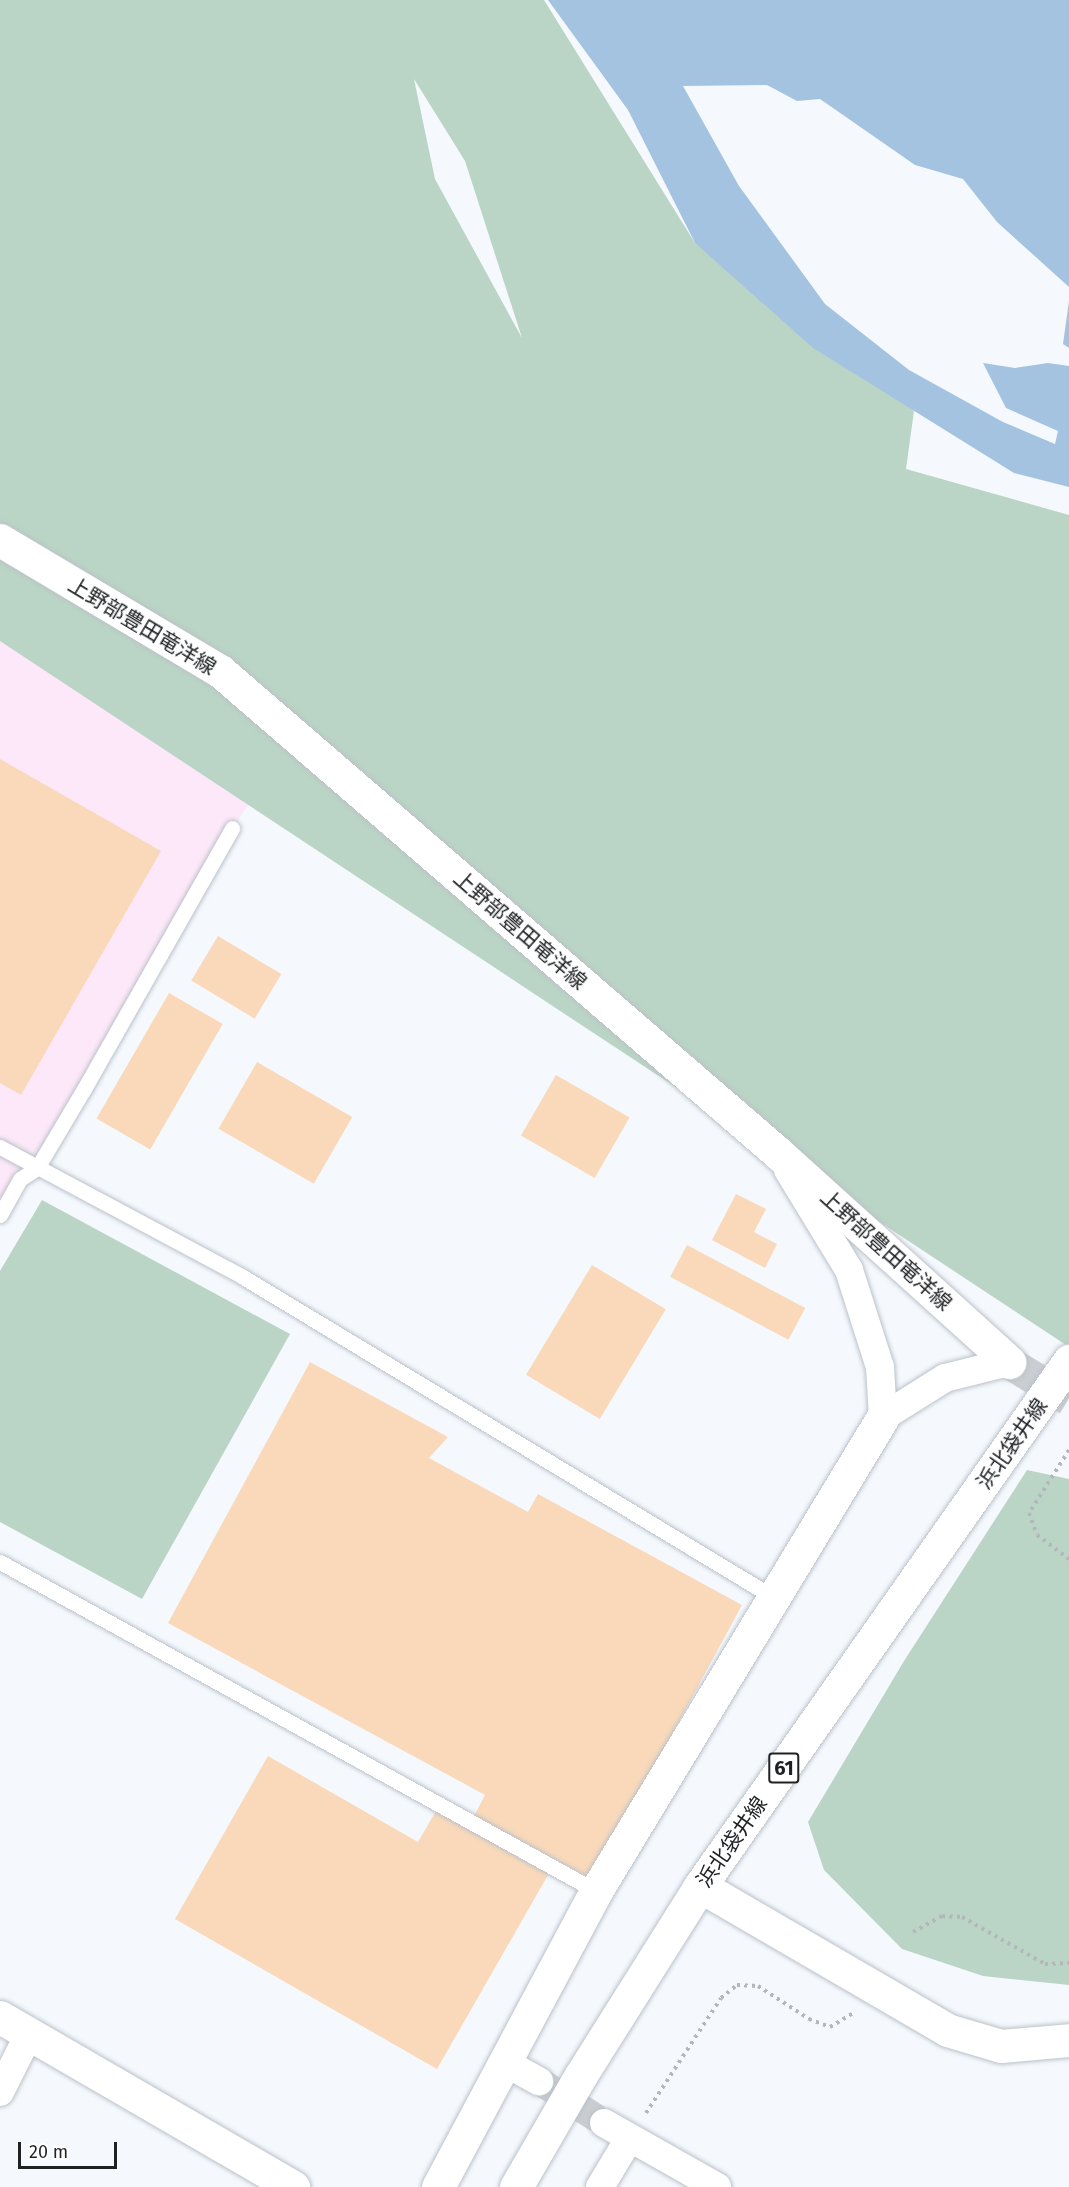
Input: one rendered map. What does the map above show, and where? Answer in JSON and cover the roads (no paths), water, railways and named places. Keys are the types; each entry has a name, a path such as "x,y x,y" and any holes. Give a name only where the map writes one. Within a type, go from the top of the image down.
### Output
{"main road":[{"name":"上野部豊田竜洋線","path":"0,540 220,671 778,1153 1009,1362"},
{"name":"浜北袋井線","path":"516,2187 581,2075 700,1886 1069,1361"},
{"path":"438,2187 596,1891 884,1417"},
{"path":"700,1886 947,2030 1001,2046 1069,2040"},
{"path":"0,2017 293,2187"}],"street":[{"path":"778,1153 849,1270 880,1366 884,1417 945,1378 1009,1362"},
{"path":"0,2092 29,2034"},
{"path":"506,2063 538,2081"},
{"path":"604,2123 717,2187"},
{"path":"600,2187 629,2139"}],"lane":[{"path":"0,1215 20,1179 37,1168 232,828"},
{"path":"0,1147 243,1277 773,1597"},
{"path":"0,1562 596,1891"}],"water":[{"path":"548,0 1069,0 1069,287 997,222 963,179 915,165 820,99 797,101 767,85 683,86 739,186 825,304 909,370 1003,422 1055,444 1058,431 1006,408 983,363 1015,368 1048,363 1069,366 1069,487 1014,473 813,348 695,243 628,110"},
{"path":"1069,301 1069,348 1063,344"}],"tunnel":[{"path":"1009,1362 1069,1399"},
{"path":"539,2081 604,2123"}]}
